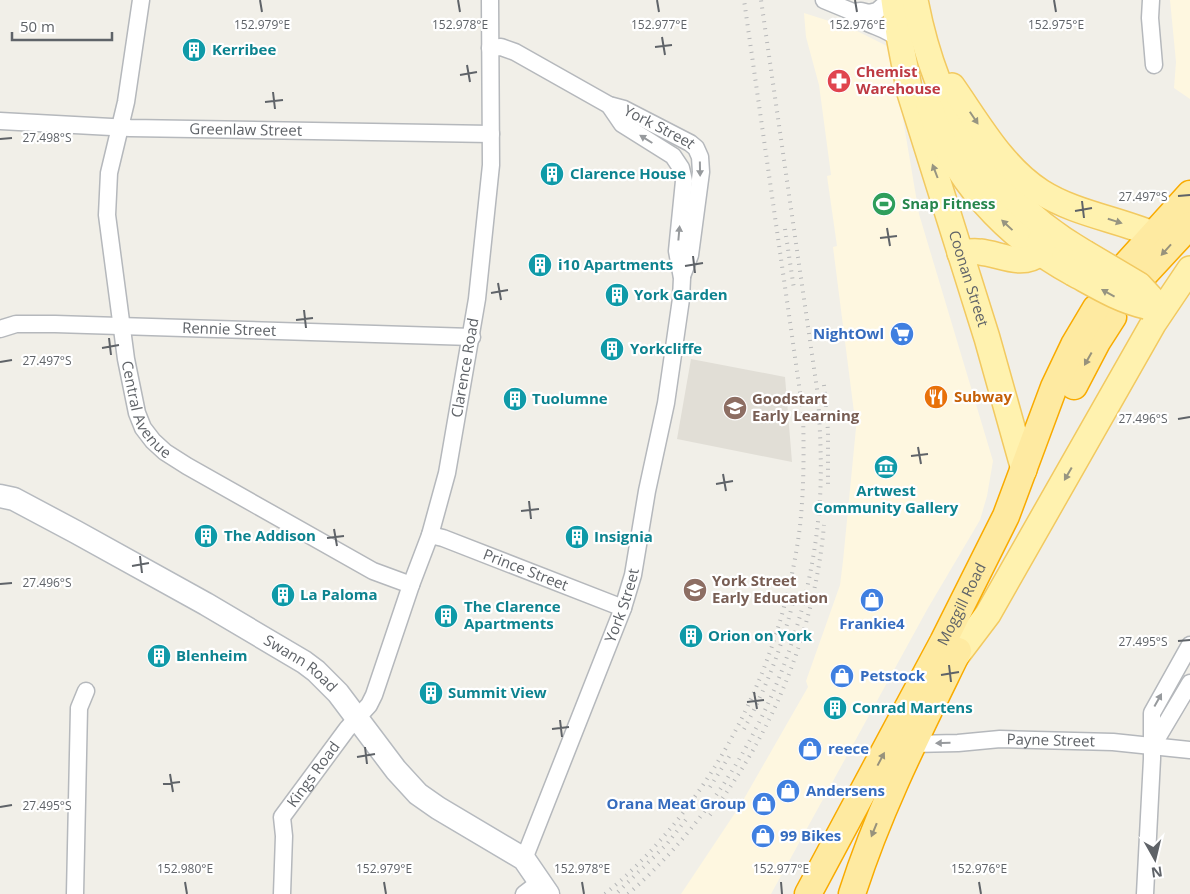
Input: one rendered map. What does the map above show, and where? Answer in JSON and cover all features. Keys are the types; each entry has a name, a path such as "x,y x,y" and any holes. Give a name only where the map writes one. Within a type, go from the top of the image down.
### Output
{"highway":[{"name":"Moggill Road","path":"1149,297 1152,234 1190,194"},
{"name":"Moggill Road","path":"1149,297 1190,225"},
{"name":"Moggill Road","path":"808,894 943,642 1009,509 1054,387 1074,345 1105,313 989,586 912,744 873,833 852,894"}],"main road":[{"name":"Coonan Street","path":"894,0 910,93 960,253 1024,470"},
{"path":"904,0 918,70 932,114 950,157 976,195 1013,231 1040,253 1079,263 1140,285 1149,297"},
{"path":"915,0 932,68 958,128 986,169 1025,211 1063,241 1079,263"},
{"path":"932,68 947,78 989,140 1007,162 1041,192 1063,203 1134,226 1152,234"},
{"path":"960,253 981,252 1021,260 1033,259 1040,253 1040,240 1035,226 1025,211"},
{"name":"Moggill Road","path":"954,659 988,614 1149,297 1190,269"},
{"name":"Swann Road","path":"0,496 14,499 288,651 304,662 326,680 338,693 396,770 418,794 524,859 538,890"}],"street":[{"name":"Central Avenue","path":"141,0 126,102 109,173 107,202 108,225 122,327 136,412 145,432 159,447 187,466 373,571 411,586"},
{"name":"Clarence Road","path":"356,718 369,705 374,694 430,535 447,473 472,337 485,234 491,165 490,0"},
{"path":"824,0 853,12 877,12 890,0"},
{"path":"1151,0 1150,18 1154,65"},
{"path":"853,12 858,18 894,34 900,41"},
{"name":"York Street","path":"490,48 501,47 515,52 609,105 624,109 690,143 696,148 700,157 701,172 690,255 682,278"},
{"name":"York Street","path":"524,859 623,608 633,574 647,491 666,403 681,299 682,278 677,251 684,181 681,168 673,156 622,124 609,105"},
{"name":"Greenlaw Street","path":"0,121 119,127 491,134"},
{"name":"Rennie Street","path":"0,317 16,324"},
{"name":"Rennie Street","path":"0,329 16,324 472,337"},
{"name":"Prince Street","path":"430,535 443,538 623,608"},
{"path":"1145,894 1152,713 1190,645"},
{"path":"1152,747 1190,683"},
{"path":"75,894 79,708 86,691"},
{"name":"Kings Road","path":"282,894 284,836 282,817 356,718"},
{"name":"Payne Street","path":"912,744 1000,738 1113,742 1190,750"}],"shaded area":[{"path":"1170,0 1190,0 1190,99 1174,88 1176,62"},
{"path":"804,13 851,28 891,48 919,214 993,461 987,496 980,520 928,608 771,894 681,894 741,804 808,687 806,681 840,585 856,428 833,247 837,246 827,176 831,175 819,85 806,37"},
{"name":"Goodstart Early Learning","path":"691,359 785,377 792,462 677,439"}],"railway":[{"path":"605,894 644,858 679,818 710,775 737,728 759,680 778,629 791,578 800,526 803,470 803,413 744,0"},
{"path":"628,894 668,855 704,812 736,765 763,715 785,663 802,609 814,554 821,485 818,396 761,0"},
{"path":"785,229 794,289"},
{"path":"824,385 828,431 828,485"},
{"path":"710,815 754,749 788,678 811,602 819,564 824,525"},
{"path":"744,729 774,663 786,629 795,594"},
{"path":"710,787 730,755"},
{"path":"618,892 667,844 688,817"}],"place":[{"name":"Kerribee","path":"194,50"},
{"name":"Chemist Warehouse","path":"839,81"},
{"name":"Clarence House","path":"552,174"},
{"name":"Snap Fitness","path":"884,204"},
{"name":"i10 Apartments","path":"540,265"},
{"name":"York Garden","path":"617,295"},
{"name":"NightOwl","path":"902,334"},
{"name":"Yorkcliffe","path":"612,349"},
{"name":"Subway","path":"936,397"},
{"name":"Tuolumne","path":"515,399"},
{"name":"Goodstart Early Learning","path":"735,408"},
{"name":"Artwest Community Gallery","path":"886,467"},
{"name":"The Addison","path":"206,536"},
{"name":"Insignia","path":"577,537"},
{"name":"York Street Early Education","path":"695,590"},
{"name":"La Paloma","path":"283,595"},
{"name":"Frankie4","path":"872,600"},
{"name":"The Clarence Apartments","path":"446,616"},
{"name":"Orion on York","path":"691,636"},
{"name":"Blenheim","path":"159,656"},
{"name":"Petstock","path":"842,676"},
{"name":"Summit View","path":"431,693"},
{"name":"Conrad Martens","path":"835,708"},
{"name":"reece","path":"810,749"},
{"name":"Andersens","path":"788,791"},
{"name":"Orana Meat Group","path":"764,804"},
{"name":"99 Bikes","path":"763,836"}]}
